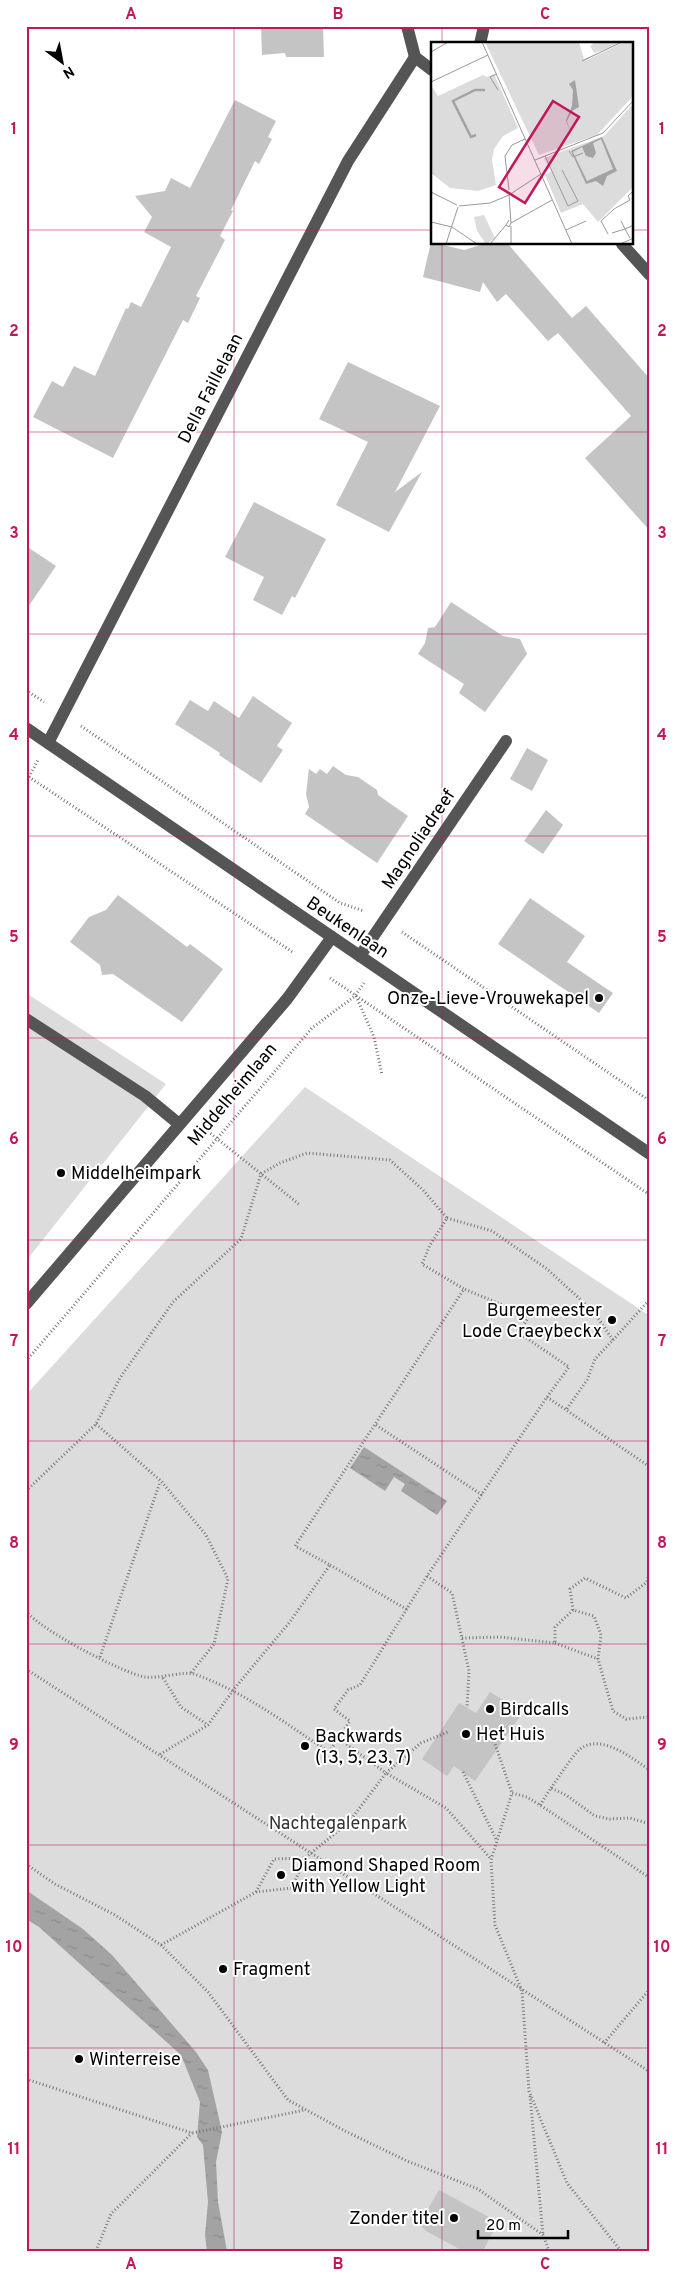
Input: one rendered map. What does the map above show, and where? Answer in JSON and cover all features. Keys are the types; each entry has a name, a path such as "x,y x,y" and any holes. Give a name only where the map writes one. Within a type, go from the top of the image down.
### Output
{"street":[{"path":"407,26 415,57 431,69"},
{"path":"480,42 484,26"},
{"name":"Della Faillelaan","path":"48,742 348,161 415,57"},
{"path":"623,245 650,276"},
{"name":"Beukenlaan","path":"26,728 650,1154"},
{"name":"Magnoliadreef","path":"360,956 506,742"},
{"name":"Middelheimlaan","path":"26,1304 287,999 332,937"},
{"path":"26,1019 183,1119"}],"path":[{"path":"64,714 340,903 366,912 384,922"},
{"path":"26,775 311,965 650,1195"},
{"name":"Beukenlaan","path":"401,932 650,1101"},
{"path":"356,996 374,1037 382,1074"},
{"name":"Middelheimlaan","path":"26,1361 312,1028 356,996"},
{"path":"183,1119 217,1139 300,1205"},
{"path":"26,1491 96,1424 120,1378 173,1302 241,1239 261,1174 280,1163 307,1153 390,1160 423,1190 446,1218 492,1231 547,1269 593,1311 613,1340"},
{"path":"27,1613 56,1636 121,1669 144,1677 163,1677 191,1673 234,1689 329,1752 350,1722 334,1709 348,1690 360,1685 408,1610 427,1576 546,1397 569,1367 519,1333 529,1316 464,1289 422,1264 430,1245 446,1218"},
{"path":"408,1610 296,1546 464,1289"},
{"path":"566,1410 587,1380 595,1359 650,1299"},
{"path":"546,1397 650,1467"},
{"path":"96,1424 161,1481 206,1535 228,1579 214,1644 191,1673"},
{"path":"376,1425 482,1495"},
{"path":"100,1657 161,1481"},
{"path":"159,1755 208,1725 234,1689 289,1623 330,1564"},
{"path":"573,1610 570,1589 585,1578 626,1598 647,1582 650,1570"},
{"path":"427,1576 452,1593 469,1671 467,1708"},
{"path":"555,1642 555,1626 573,1610"},
{"path":"573,1610 594,1616 601,1636 598,1659 613,1711 626,1719 650,1717"},
{"path":"462,1638 500,1637 555,1642 598,1659"},
{"path":"26,1669 650,2072"},
{"path":"163,1677 181,1707 208,1725"},
{"path":"160,1946 256,1892 292,1888 305,1858 349,1822 386,1773 421,1743 448,1732"},
{"path":"338,1738 386,1773 446,1808 491,1860"},
{"path":"494,1741 512,1793 491,1860 495,1926 522,1991 529,2090 543,2235 549,2251"},
{"path":"540,1804 576,1753 589,1746 610,1746 650,1770"},
{"path":"463,1772 497,1841"},
{"path":"551,1788 566,1795 595,1816 610,1819 630,1818 650,1824"},
{"path":"512,1793 527,1797 540,1804 650,1878"},
{"path":"256,1892 274,1859 305,1858"},
{"path":"26,1864 55,1884 115,1915 160,1946 208,1992 288,2100 407,2161 478,2189 543,2235"},
{"path":"604,2043 650,1989"},
{"path":"26,2079 192,2134 306,2110"},
{"path":"529,2090 567,2183 622,2251"},
{"path":"96,2251 111,2214 192,2134"}],"green space":[{"name":"Middelheimpark","path":"26,993 166,1084 26,1261"},
{"name":"Nachtegalenpark","path":"305,1087 650,1316 650,2251 26,2251 26,1395"}],"water":[{"path":"364,1447 447,1501 437,1515 401,1491 405,1484 394,1477 385,1491 350,1468"},
{"path":"26,1890 83,1929 112,1955 196,2052 208,2070 222,2132 216,2162 218,2202 227,2251 207,2251 205,2235 208,2202 203,2145 197,2137 200,2102 181,2055 39,1927 26,1919"}],"building":[{"path":"261,26 323,26 324,57 286,57 285,53 262,55"},
{"path":"235,100 276,121 268,137 272,139 259,164 255,161 231,210 233,211 220,236 225,240 196,296 200,298 188,323 183,320 113,458 33,417 52,381 63,387 74,366 95,376 126,308 128,309 131,302 141,307 171,247 144,232 152,217 135,196 165,191 171,178 190,188"},
{"path":"431,242 431,245 443,245 464,250 481,245 509,245 572,318 586,306 650,379 650,531 585,458 631,416 558,333 548,341 506,294 497,302 483,282 480,292 423,277"},
{"path":"348,362 440,406 395,492 422,472 389,532 336,505 368,442 319,419"},
{"path":"254,502 326,539 295,598 292,596 282,615 253,600 264,577 225,557"},
{"path":"26,546 56,566 26,610"},
{"path":"451,602 503,636 520,639 527,654 485,712 459,693 464,684 418,654 425,643 428,628 435,627"},
{"path":"253,696 292,723 277,746 283,750 261,783 219,755 220,753 175,724 190,700 208,711 214,701 239,718"},
{"path":"527,748 548,760 532,791 510,779"},
{"path":"333,766 346,775 358,777 377,790 378,795 408,816 377,863 305,814 309,807 306,794 309,769 316,774 320,769 327,774"},
{"path":"546,810 563,825 543,854 524,841"},
{"path":"118,895 187,947 190,944 223,969 182,1022 113,974 102,975 100,965 70,942 89,917 106,910"},
{"path":"530,898 585,936 567,962 613,993 599,1013 498,944"},
{"name":"Het Huis","path":"490,1692 523,1712 475,1781 454,1766 447,1776 422,1759 459,1703 476,1713"},
{"path":"439,2190 498,2222 483,2251 463,2251 426,2231 419,2224"}],"place":[{"name":"Onze-Lieve-Vrouwekapel","path":"599,998"},
{"name":"Middelheimpark","path":"61,1173"},
{"name":"Burgemeester Lode Craeybeckx","path":"612,1320"},
{"name":"Birdcalls","path":"490,1709"},
{"name":"Het Huis","path":"466,1734"},
{"name":"Backwards (13, 5, 23, 7)","path":"305,1746"},
{"name":"Diamond Shaped Room with Yellow Light","path":"281,1875"},
{"name":"Fragment","path":"223,1969"},
{"name":"Winterreise","path":"79,2059"},
{"name":"Zonder titel","path":"454,2218"}]}
